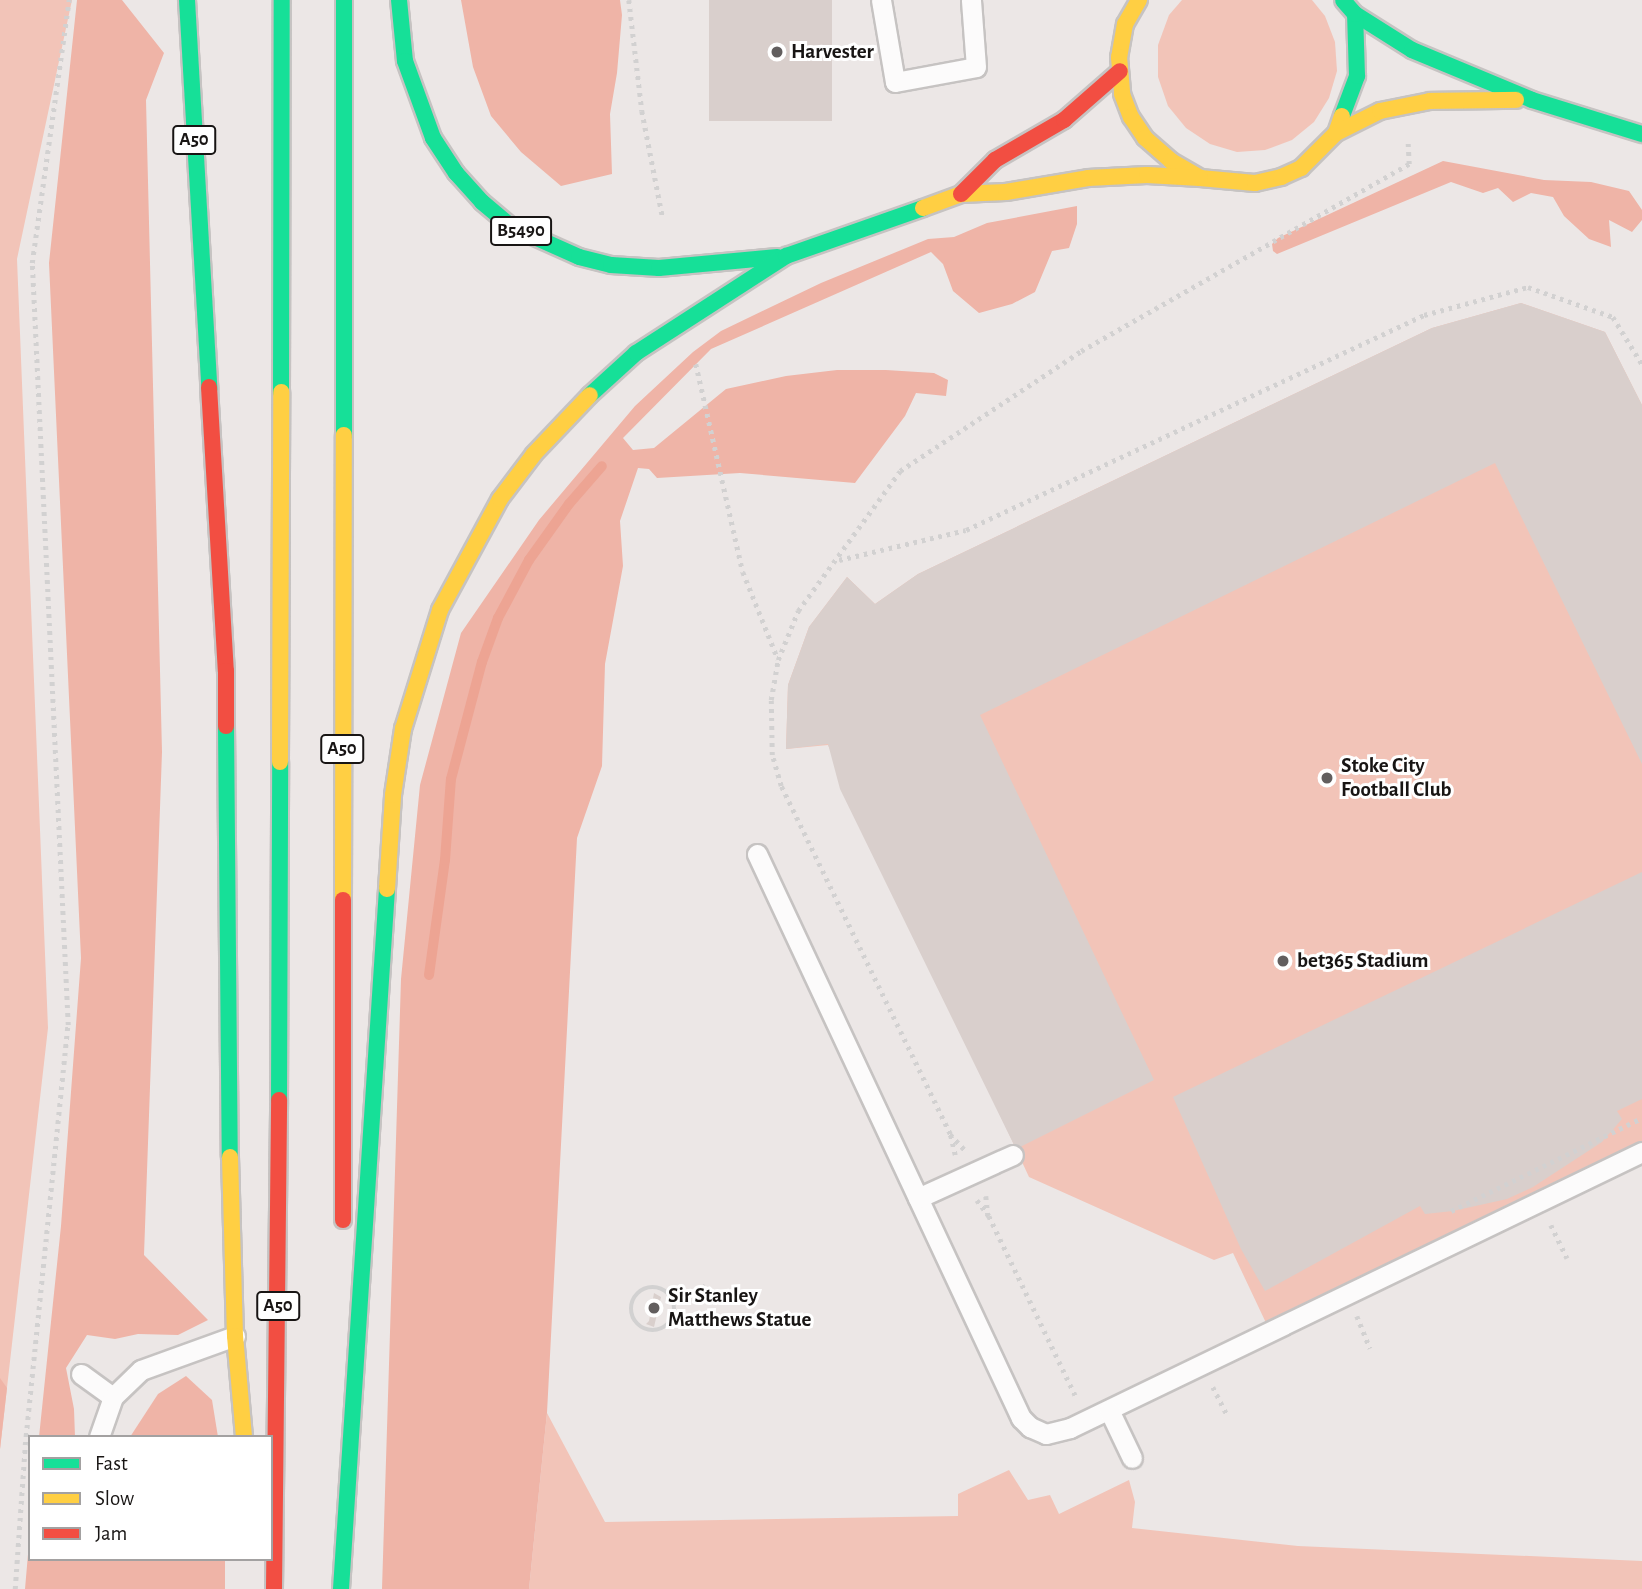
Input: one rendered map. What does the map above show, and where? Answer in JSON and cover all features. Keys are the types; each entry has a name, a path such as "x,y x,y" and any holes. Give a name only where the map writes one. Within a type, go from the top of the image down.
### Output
{"main road":[{"name":"A50","path":"187,0 226,671 228,1091 235,1336 244,1435"},
{"name":"A50","path":"274,1589 279,1028 282,0"},
{"name":"A50","path":"343,1236 344,0"},
{"name":"B5490","path":"399,0 405,61 433,138 456,173 482,202 512,227 579,257 611,265 659,268 786,256"},
{"path":"1139,0 1125,24 1119,57 1122,94 1144,138 1171,160 1200,178"},
{"path":"1343,0 1354,14 1405,47 1532,100 1642,134"},
{"path":"1336,134 1357,76 1354,14"},
{"path":"961,194 995,160 1064,120 1120,71"},
{"path":"341,1589 393,796 402,729 440,610 500,499 534,454 581,404 636,353 786,256 961,194 1006,192 1088,178 1147,176 1255,183 1281,177 1310,161 1336,134 1380,111 1430,101 1532,100"},
{"path":"226,671 244,795"},
{"path":"262,918 279,1028"},
{"path":"344,1291 345,1499"}],"lane":[{"path":"881,0 895,82 976,67 971,0"},
{"path":"757,854 1021,1418 1030,1427 1046,1433 1070,1428 1109,1410 1642,1153"},
{"path":"918,1198 1013,1156"},
{"path":"101,1435 113,1397 141,1370 235,1336"},
{"path":"81,1374 113,1397"},
{"path":"1109,1410 1132,1458"}],"path":[{"path":"15,1589 25,1446 68,1025 32,263 69,0"},
{"path":"629,0 642,111 663,219"},
{"path":"952,1149 950,1134 781,786 772,755 771,721 771,700 778,660 805,599 838,560 900,471 1082,351 1409,164 1405,106"},
{"path":"838,560 966,530 1424,315 1528,286 1613,317 1642,364"},
{"path":"696,364 743,572 778,660"},
{"path":"1445,1214 1642,1118"},
{"path":"950,1134 961,1143"},
{"path":"986,1195 989,1216"},
{"path":"976,1200 989,1216 1075,1395 1086,1390"},
{"path":"673,1300 705,1286"},
{"path":"645,1288 661,1288 673,1300 674,1317 663,1329 645,1330 636,1323 631,1307 637,1293 645,1288"}],"shaded area":[{"path":"0,0 72,0 17,259 48,1028 0,1449"},
{"path":"77,0 122,0 164,53 146,100 162,752 144,1255 208,1320 178,1335 138,1334 115,1339 87,1335 66,1368 74,1409 75,1435 39,1435 61,1226 81,958 49,263"},
{"path":"461,0 620,0 622,15 617,73 610,114 612,174 561,186 521,152 491,116 473,67"},
{"path":"1182,0 1312,0 1325,16 1335,42 1337,71 1329,98 1314,122 1292,140 1265,150 1237,152 1210,144 1186,128 1168,106 1158,77 1158,45 1169,15"},
{"path":"1443,161 1544,180 1591,182 1629,191 1642,210 1642,220 1632,232 1609,220 1611,247 1589,239 1564,216 1553,197 1531,193 1513,202 1498,188 1483,193 1451,182 1277,254 1273,251 1272,244 1278,238"},
{"path":"1077,206 1077,224 1069,248 1052,251 1035,292 1012,304 979,313 953,291 943,264 931,252 711,349 623,438 633,450 654,448 726,389 786,376 837,370 886,370 934,373 948,380 946,396 916,393 905,416 855,483 740,473 657,478 649,469 638,468 620,521 623,566 605,664 602,766 577,838 547,1413 529,1589 382,1589 401,979 420,785 461,633 539,520 635,406 693,352 721,331 821,283 928,239 954,237 987,223"},
{"name":"bet365 Stadium","path":"1521,303 1605,332 1642,405 1642,1144 1267,1325 1233,1253 1214,1260 1029,1177 828,745 786,749 788,685 809,627 847,577 875,604 918,574 1432,328"},
{"path":"186,1376 212,1400 218,1435 131,1435 158,1394"},
{"path":"0,1378 7,1388 0,1449"},
{"path":"547,1413 605,1522 958,1516 958,1494 1009,1470 1028,1500 1050,1495 1059,1514 1129,1480 1135,1502 1132,1528 1298,1546 1642,1561 1642,1589 529,1589"},
{"path":"28,1554 28,1561 225,1561 225,1589 25,1589"}],"building":[{"name":"Harvester","path":"709,0 832,0 832,121 709,121"},
{"path":"1521,303 1605,332 1642,405 1642,764 1495,463 980,715 1154,1080 1016,1149 840,789 828,744 786,749 788,685 809,627 847,577 875,604 918,574 1432,328"},
{"path":"1642,872 1642,1099 1617,1111 1622,1119 1602,1142 1533,1187 1507,1199 1453,1211 1425,1214 1420,1206 1265,1291 1241,1249 1173,1097"},
{"name":"Sir Stanley Matthews Statue","path":"654,1293 661,1297 654,1327 646,1324 649,1321"}],"waterway":[{"path":"429,975 445,860 451,779 482,662 498,618 529,560 569,504 602,466"}],"traffic: fast":[{"path":"187,0 209,387"},
{"path":"281,392 282,0"},
{"path":"344,0 344,435"},
{"path":"399,0 405,61 433,138 456,173 482,202 512,227 579,257 611,265 659,268 777,257"},
{"path":"1342,116 1357,76 1355,14 1343,0"},
{"path":"1355,14 1412,50 1532,100 1642,134"},
{"path":"590,395 636,353 786,256 923,208"},
{"path":"226,726 230,1157"},
{"path":"279,1100 280,762"},
{"path":"341,1589 387,889"}],"traffic: slow":[{"path":"1139,0 1125,24 1119,57 1122,94 1131,117 1145,138 1171,161 1200,178 1255,183 1281,177 1301,168 1336,133 1342,116"},
{"path":"1336,133 1380,111 1430,101 1516,100"},
{"path":"923,208 961,194 1006,192 1088,178 1147,175 1200,178"},
{"path":"280,762 281,392"},
{"path":"387,889 393,795 403,729 440,610 500,499 534,454 590,395"},
{"path":"343,900 344,435"},
{"path":"230,1157 235,1336 244,1435"}],"traffic: jam":[{"path":"961,194 995,160 1064,120 1120,71"},
{"path":"209,387 226,671 226,726"},
{"path":"343,900 343,1220"},
{"path":"274,1589 279,1100"}],"place":[{"name":"Harvester","path":"777,52"},
{"name":"Stoke City Football Club","path":"1327,778"},
{"name":"bet365 Stadium","path":"1283,961"},
{"name":"Sir Stanley Matthews Statue","path":"654,1308"}]}
